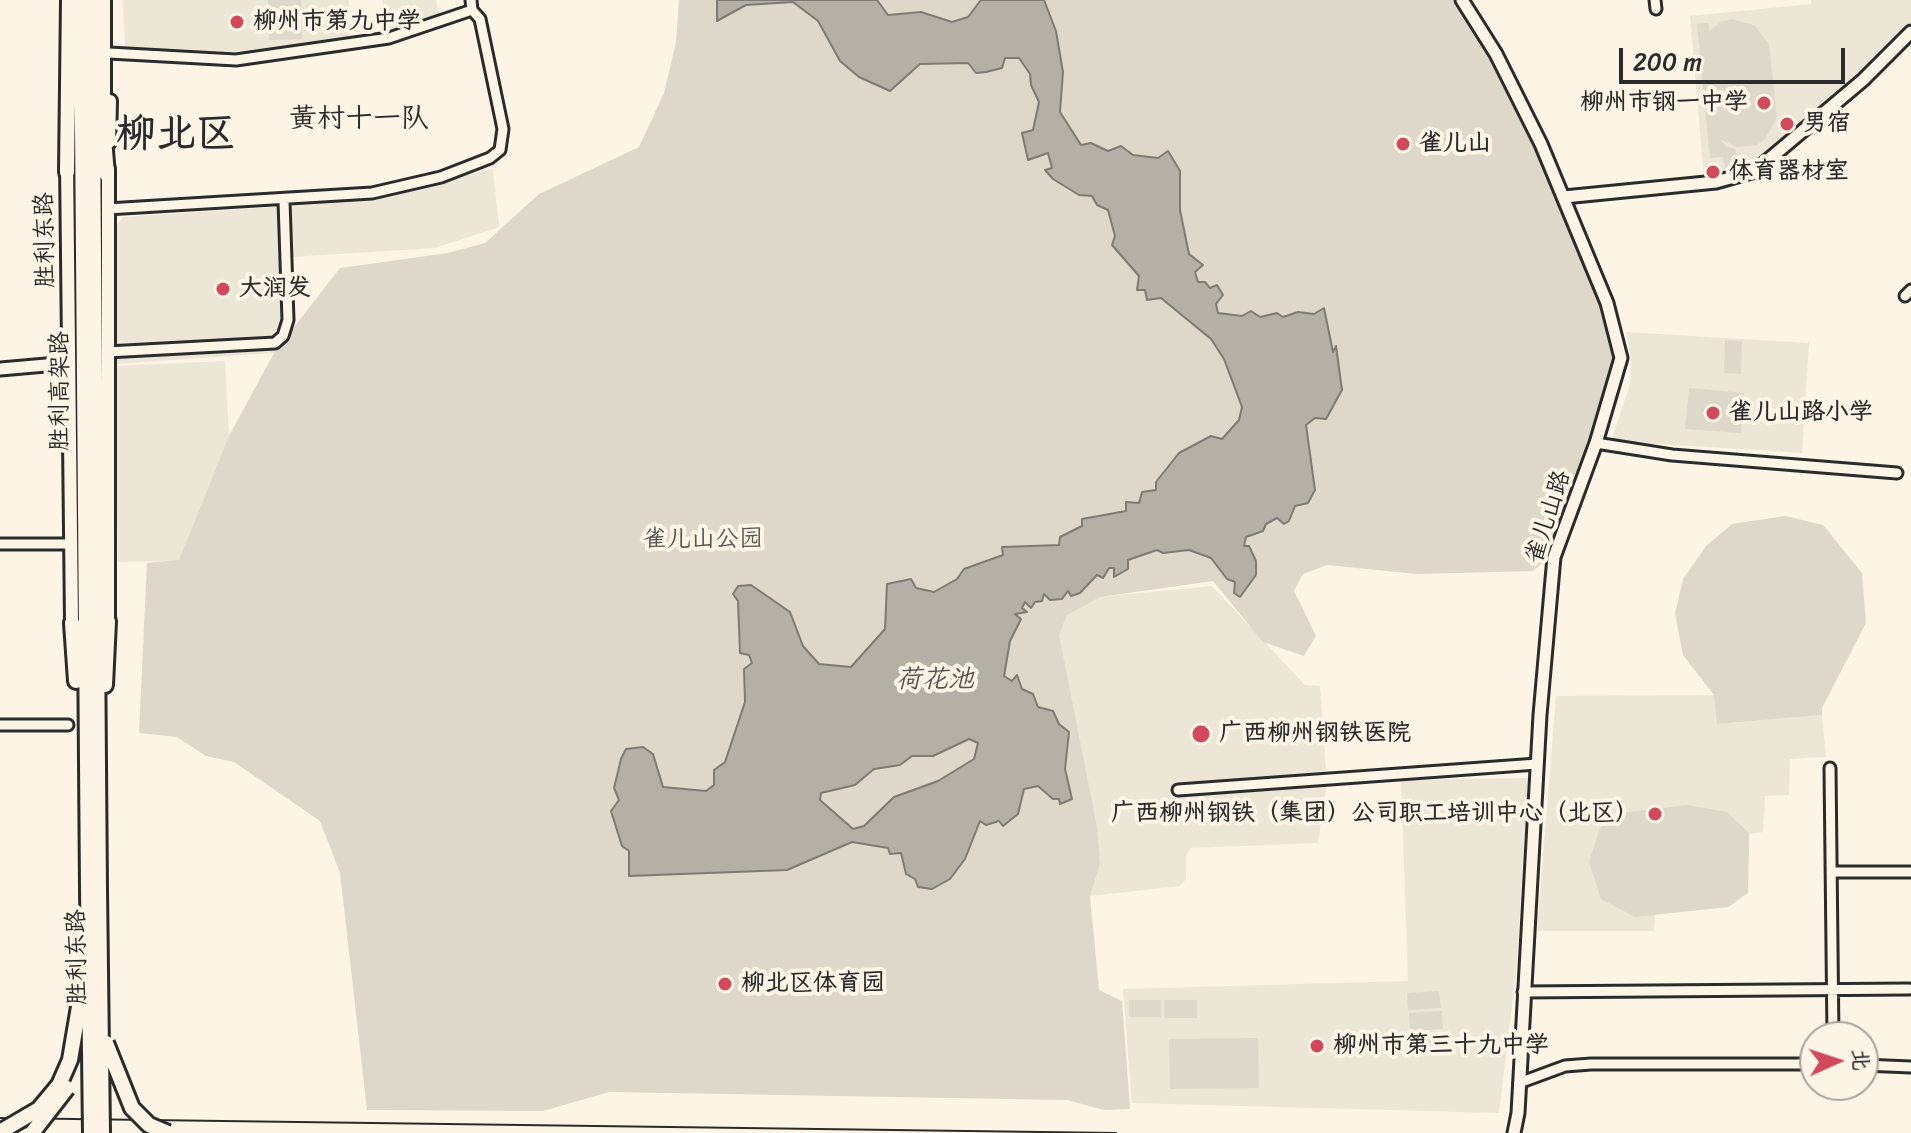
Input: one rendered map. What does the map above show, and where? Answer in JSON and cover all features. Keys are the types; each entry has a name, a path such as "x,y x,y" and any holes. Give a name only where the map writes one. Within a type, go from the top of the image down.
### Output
{"main road":[{"path":"67,0 67,172"},
{"name":"胜利东路","path":"67,0 63,127 67,172 72,623"},
{"name":"胜利高架路","path":"81,0 91,781"},
{"name":"胜利高架路","path":"91,781 92,0"},
{"path":"103,0 103,126 107,175"},
{"path":"93,889 104,830 108,621 109,0"},
{"path":"72,623 72,723 77,802 93,889"},
{"name":"胜利东路","path":"91,781 93,889 102,1030 102,1133"},
{"name":"胜利东路","path":"91,1133 88,923 93,889"},
{"path":"32,1133 59,1102 79,1060 88,923"},
{"path":"0,1132 39,1109 59,1085 70,1060 84,974"},
{"path":"102,1030 128,1103 149,1125 168,1133"}],"street":[{"name":"雀儿山路","path":"1462,0 1503,67 1564,197 1607,303 1621,358 1596,443 1554,557 1537,764 1514,1133"},
{"path":"107,209 284,201 402,188 473,166 500,150 503,129 480,19 472,5 389,38 236,60 109,53"},
{"path":"1564,197 1716,182 1755,171 1863,80 1911,32"},
{"path":"107,352 275,343 283,336 288,320 284,201"},
{"path":"0,369 69,363"},
{"path":"1596,443 1672,455 1897,473"},
{"path":"0,544 71,544"},
{"path":"0,725 72,723"},
{"path":"1178,790 1537,764"},
{"path":"1830,768 1833,1021"},
{"path":"1831,872 1911,872"},
{"path":"1523,992 1909,989"},
{"path":"1519,1083 1565,1066 1591,1064 1799,1064"},
{"path":"1879,1066 1911,1067"}],"shaded area":[{"name":"柳州市第九中学","path":"123,0 349,0 350,44 195,56 125,51"},
{"path":"382,0 436,0 440,15 390,30"},
{"name":"柳州市钢一中学","path":"1811,0 1911,0 1911,27 1849,88 1774,151 1749,168 1704,178 1690,16 1811,4"},
{"path":"493,169 499,227 435,248 290,257 292,330 274,353 114,364 112,231 123,217 288,206 390,193"},
{"name":"雀儿山路小学","path":"1626,332 1809,343 1802,453 1611,441 1630,384 1631,360"},
{"path":"225,361 229,436 179,561 118,562 115,366"},
{"name":"广西柳州钢铁医院","path":"1212,586 1305,685 1320,686 1327,782 1318,843 1191,848 1186,855 1186,879 1180,886 1090,896 1099,863 1059,635 1067,614 1099,597"},
{"name":"广西柳州钢铁（集团）公司职工培训中心（北区）","path":"1715,695 1718,724 1822,715 1826,757 1790,759 1789,795 1765,796 1763,832 1749,834 1748,893 1728,907 1655,914 1654,931 1537,931 1556,696"},
{"name":"柳州市第三十九中学","path":"1528,778 1516,973 1499,1113 1132,1103 1123,989 1408,981 1401,780"}],"green space":[{"path":"268,0 301,0 302,39 269,40"},
{"name":"雀儿山公园","path":"679,0 1460,0 1495,55 1559,194 1603,304 1618,360 1594,442 1553,554 1533,571 1416,574 1327,565 1303,574 1294,591 1316,636 1304,656 1263,642 1213,581 1100,597 1067,615 1059,635 1097,827 1100,863 1090,896 1099,990 1122,1001 1130,1109 1104,1110 1067,1100 609,1092 543,1111 367,1110 340,873 320,821 234,762 206,756 177,737 139,733 147,563 179,560 229,436 274,353 340,268 448,253 485,243 539,194 639,147 664,93 676,42"},
{"path":"1731,19 1754,25 1769,44 1777,118 1765,139 1757,145 1737,147 1720,139 1727,147 1735,149 1739,165 1725,168 1723,157 1710,158 1697,24 1708,23 1709,31"},
{"path":"1725,340 1742,341 1741,374 1724,373"},
{"path":"1689,388 1744,393 1741,433 1685,429"},
{"path":"1785,516 1823,525 1862,573 1866,623 1822,708 1822,715 1717,724 1714,695 1683,655 1675,614 1683,579 1706,546 1732,524"},
{"path":"1687,805 1727,812 1749,833 1748,893 1728,907 1635,917 1601,899 1589,862 1600,828 1621,813"},
{"path":"1439,991 1441,1008 1408,1010 1407,993"},
{"path":"1129,1000 1161,1000 1161,1017 1129,1017"},
{"path":"1164,1000 1197,1000 1197,1018 1164,1018"},
{"path":"1442,1011 1443,1029 1410,1031 1409,1013"},
{"path":"1443,1033 1444,1050 1411,1052 1410,1035"},
{"path":"1258,1038 1259,1088 1170,1089 1169,1039"}],"water":[{"name":"荷花池","path":"717,0 877,0 888,15 921,12 952,22 968,17 981,0 1044,0 1056,31 1063,72 1060,112 1081,145 1091,143 1108,151 1121,146 1133,155 1158,158 1168,151 1180,171 1180,210 1189,254 1203,265 1195,272 1198,282 1205,282 1210,288 1217,285 1223,295 1216,304 1218,313 1242,316 1251,311 1260,317 1277,313 1283,317 1298,312 1314,314 1324,308 1333,352 1336,346 1342,390 1326,419 1315,418 1306,425 1315,490 1308,503 1295,506 1289,521 1284,524 1277,518 1266,524 1263,531 1246,537 1244,546 1249,546 1256,561 1256,575 1240,597 1234,593 1235,582 1227,579 1211,558 1189,550 1163,553 1157,550 1128,560 1128,569 1114,577 1114,568 1109,568 1103,578 1097,575 1080,593 1071,596 1068,591 1062,599 1050,600 1044,594 1042,601 1035,602 1031,608 1025,602 1022,608 1027,612 1015,614 1021,619 1010,641 1004,676 1012,681 1017,675 1022,689 1033,694 1038,707 1053,711 1059,724 1069,732 1065,769 1072,799 1060,804 1059,799 1053,799 1038,786 1024,789 1018,814 1003,826 999,821 986,825 980,821 965,859 950,879 932,889 918,887 915,879 906,874 901,853 890,854 888,848 852,842 787,870 629,876 629,851 622,846 611,811 619,800 614,788 621,759 626,749 643,747 653,754 663,787 706,791 714,785 714,770 725,762 745,702 744,669 752,663 749,655 740,653 738,601 733,594 738,586 751,585 790,612 803,646 819,664 851,667 885,629 887,584 911,579 916,588 934,592 957,579 964,569 1003,555 1002,547 1059,545 1060,537 1082,526 1082,519 1126,511 1126,502 1139,503 1142,492 1156,490 1156,482 1179,453 1211,436 1222,439 1239,420 1242,407 1224,359 1211,339 1161,298 1147,300 1145,290 1137,290 1139,276 1112,245 1115,236 1108,210 1097,205 1092,196 1079,195 1053,179 1045,170 1052,168 1048,153 1028,160 1022,133 1033,130 1039,102 1031,85 1030,74 1019,58 1005,58 1002,68 976,73 968,63 920,64 890,91 859,77 840,61 818,21 793,2 746,5 717,21","holes":["969,739 978,743 974,759 938,781 894,797 864,826 853,829 820,800 821,793 855,785 874,769 900,765 912,756 933,756"]}],"railway":[{"path":"0,1118 1116,1133"}],"place":[{"name":"柳州市第九中学","path":"237,22"},
{"name":"柳州市钢一中学","path":"1764,103"},
{"name":"男宿","path":"1787,124"},
{"name":"雀儿山","path":"1403,144"},
{"name":"体育器材室","path":"1713,172"},
{"name":"大润发","path":"223,289"},
{"name":"雀儿山路小学","path":"1713,413"},
{"name":"广西柳州钢铁医院","path":"1201,734"},
{"name":"广西柳州钢铁（集团）公司职工培训中心（北区）","path":"1655,814"},
{"name":"柳北区体育园","path":"725,984"},
{"name":"柳州市第三十九中学","path":"1317,1046"}],"district":[{"name":"黄村十一队","path":"359,120"},
{"name":"柳北区","path":"176,136"}]}
